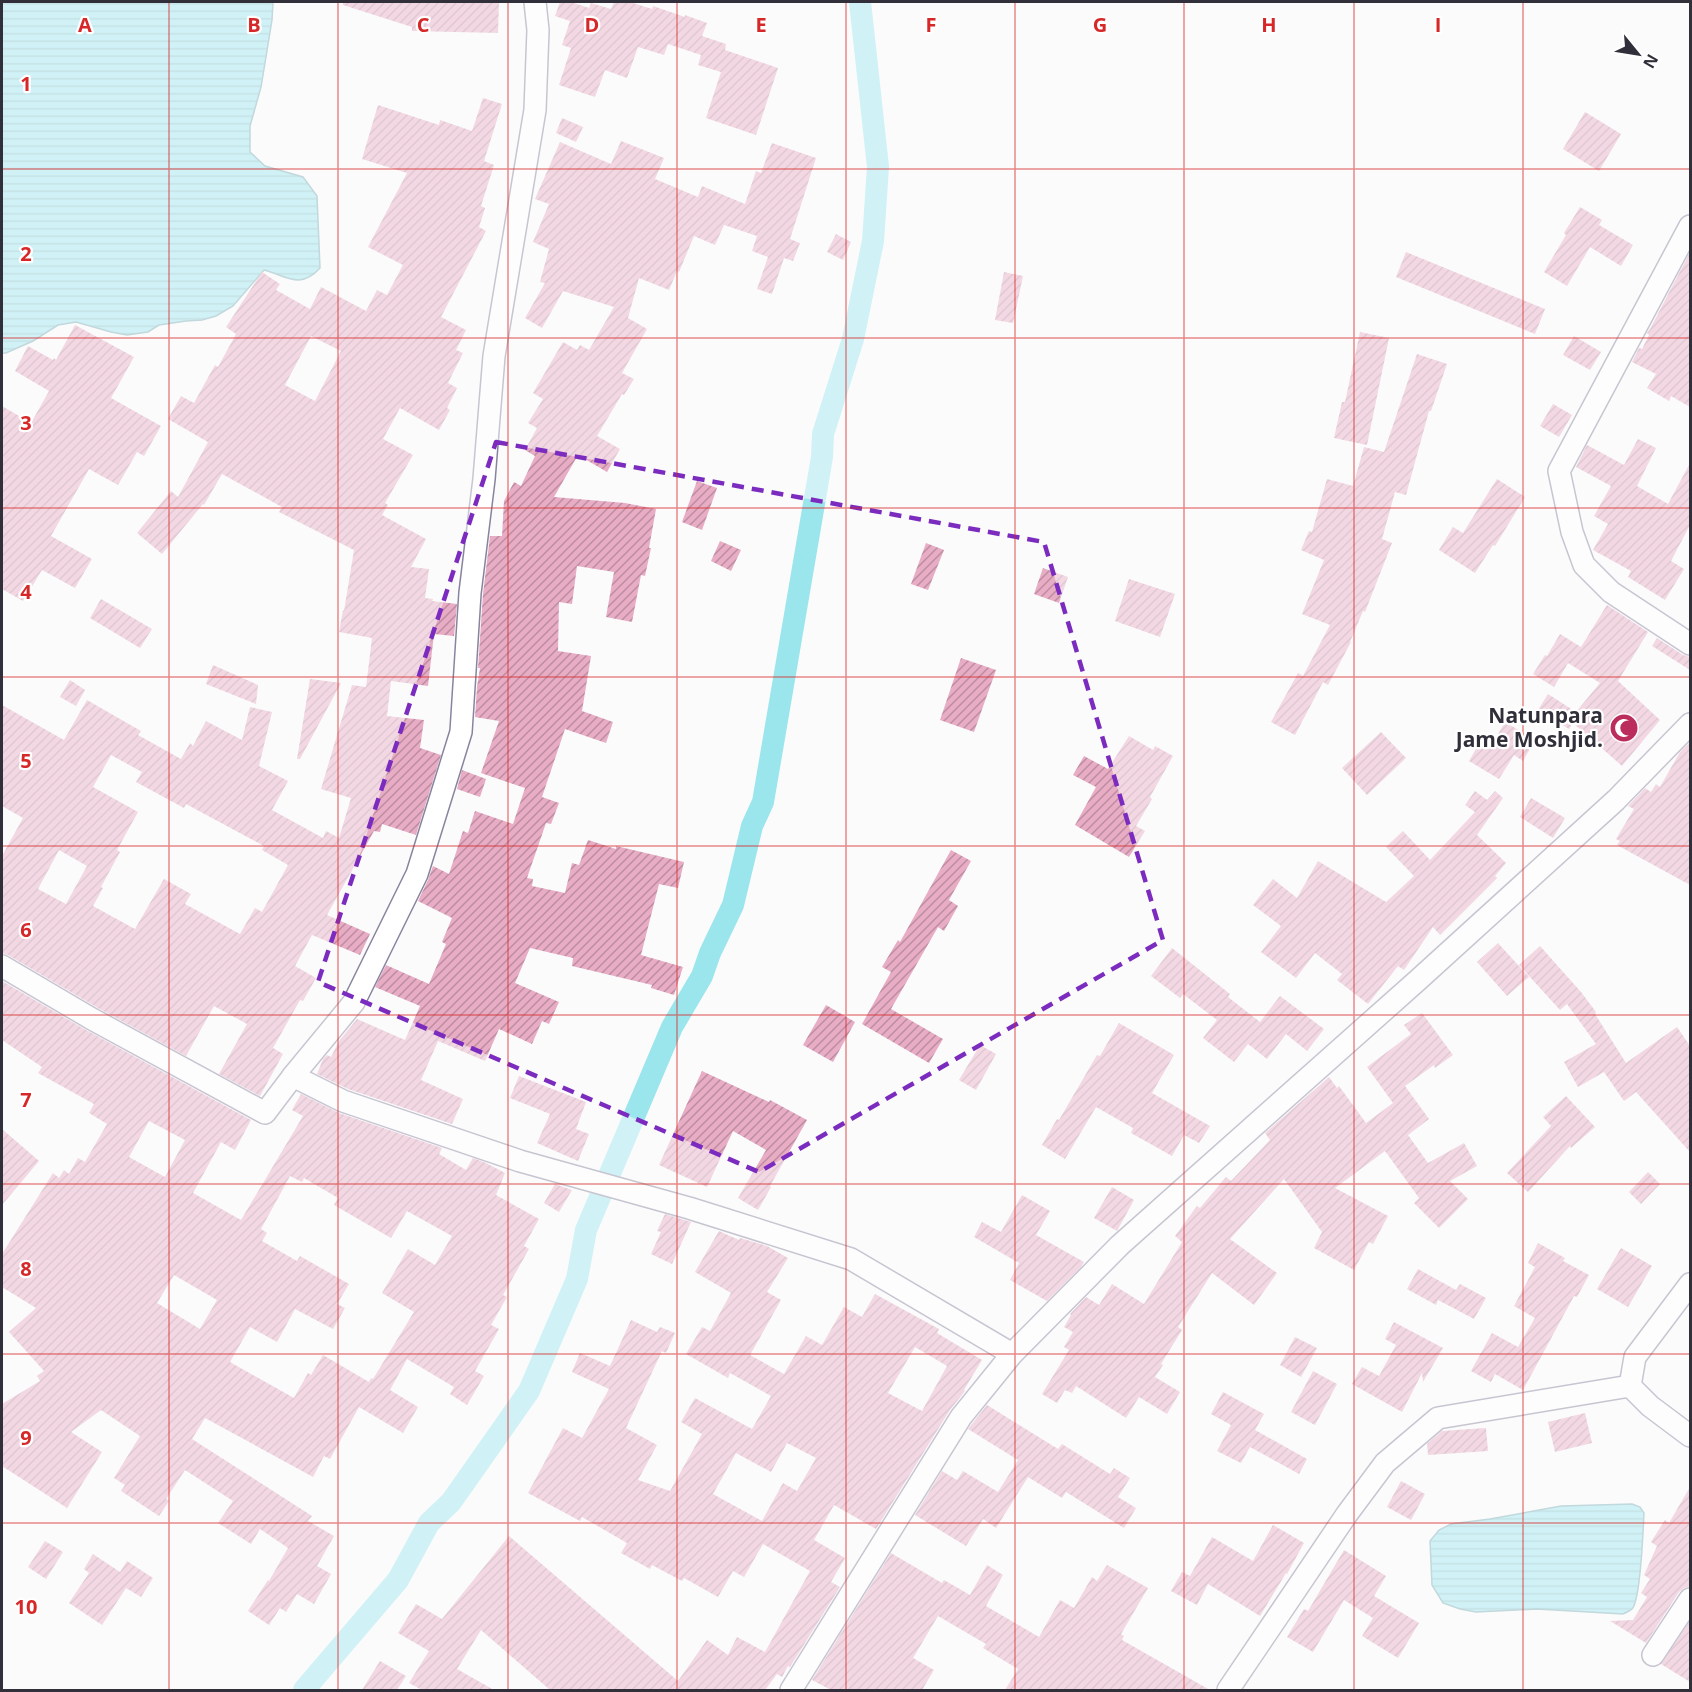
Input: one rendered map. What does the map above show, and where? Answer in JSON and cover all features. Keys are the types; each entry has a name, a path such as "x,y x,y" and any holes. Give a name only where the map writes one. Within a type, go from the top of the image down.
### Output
{"street":[{"path":"2,966 92,1019 265,1113 354,1002 417,874 461,732 470,593 484,479 494,356 535,110 537,30 535,2"},
{"path":"1690,226 1559,471 1572,532 1584,565 1611,592 1690,644"},
{"path":"791,1690 961,1417 1012,1354 1120,1245 1427,972 1616,800 1690,724"},
{"path":"293,1076 344,1101 520,1161 689,1208 851,1258 1012,1354"},
{"path":"1630,1386 1635,1357 1690,1284"},
{"path":"1630,1386 1650,1406 1690,1436"},
{"path":"1228,1690 1347,1514 1385,1463 1438,1418 1630,1386"},
{"path":"1653,1655 1690,1599"}],"highlighted area":[{"path":"496,442 1044,542 1163,940 759,1172 318,982"}],"water":[{"path":"2,2 273,2 261,87 250,126 250,152 265,166 303,177 317,196 320,268 313,275 300,280 293,280 264,270 233,306 216,316 202,320 159,325 148,332 127,335 76,322 58,325 33,341 2,353"},
{"path":"1632,1504 1640,1507 1644,1513 1641,1564 1635,1603 1630,1611 1623,1614 1537,1609 1476,1612 1443,1603 1432,1585 1430,1541 1439,1530 1451,1524 1561,1506"}],"building":[{"path":"343,2 499,2 498,33 412,31 412,27 343,5"},
{"path":"560,2 571,2 589,8 591,3 611,9 614,2 630,2 652,9 653,6 685,17 685,15 707,23 702,36 726,44 725,50 778,68 756,135 706,118 721,72 698,65 701,55 668,44 664,55 638,47 627,78 605,70 595,97 559,85 571,48 562,45 570,21 555,16"},
{"path":"483,98 502,104 484,161 494,165 481,206 485,208 479,227 486,231 441,317 466,330 456,350 463,353 448,383 457,388 447,408 450,410 439,430 400,408 383,439 413,455 385,503 388,505 382,515 426,539 411,567 429,569 425,598 457,604 454,636 434,634 428,686 391,681 387,716 424,720 420,748 441,755 416,835 382,824 380,832 374,831 327,915 370,934 360,955 312,935 295,966 316,978 303,1001 300,1000 273,1048 283,1054 260,1096 219,1074 247,1024 214,1006 186,1056 2,953 2,856 23,818 2,806 2,705 64,740 87,700 141,731 138,735 181,759 190,743 193,746 206,721 242,740 250,707 272,712 259,766 288,781 272,810 323,838 326,831 339,838 351,798 321,789 352,685 366,687 372,638 339,632 354,550 279,512 282,507 222,474 204,505 162,554 137,533 171,491 178,497 208,442 168,419 181,396 194,403 215,365 218,367 236,334 226,327 262,272 280,284 276,290 310,309 321,287 366,311 377,290 387,295 403,265 368,247 407,173 362,159 378,105 439,125 440,120 472,131","holes":["311,336 341,351 315,401 285,385","111,755 142,772 136,782 184,808 186,804 264,846 262,850 288,865 262,912 255,908 240,934 185,904 191,894 164,879 135,929 93,906 120,852 117,850 138,812 93,787","59,850 87,866 66,904 38,889"]},
{"path":"1585,112 1621,134 1599,171 1563,149"},
{"path":"562,118 583,127 576,142 556,133"},
{"path":"621,141 664,158 655,179 698,197 702,186 745,204 756,171 761,173 772,143 816,158 790,239 800,243 793,261 784,258 772,294 757,289 768,257 752,251 757,236 724,225 715,245 694,236 669,290 639,278 628,318 647,329 622,373 634,379 624,395 622,394 597,436 620,449 607,472 578,455 554,497 625,503 656,509 649,548 651,548 645,576 641,575 632,622 606,617 614,572 577,566 572,604 559,602 558,651 591,656 582,711 613,722 606,743 565,729 542,797 559,803 551,824 546,823 527,878 533,879 532,886 565,893 572,863 579,865 588,840 616,849 616,846 684,862 678,888 659,884 641,955 683,967 674,995 651,988 652,985 572,966 573,958 530,948 515,983 559,1002 549,1024 542,1021 532,1044 499,1029 485,1061 438,1041 421,1080 463,1099 452,1124 348,1089 317,1074 323,1059 327,1055 331,1057 339,1041 357,1019 405,1040 420,1006 375,987 386,965 429,984 446,944 442,942 452,918 418,901 433,866 449,874 463,831 468,833 475,811 513,824 525,788 481,773 499,721 475,717 480,668 478,668 483,594 490,536 502,536 504,501 514,482 521,486 535,456 525,450 537,428 528,423 543,399 533,393 563,342 577,350 580,345 589,350 614,307 563,291 542,328 525,318 545,283 540,282 549,249 533,242 549,204 535,199 560,142 611,164"},
{"path":"1580,207 1602,220 1599,225 1633,245 1621,266 1590,247 1567,286 1544,272"},
{"path":"836,234 851,242 843,260 827,252"},
{"path":"1406,252 1545,309 1535,334 1396,277"},
{"path":"1690,252 1690,407 1671,396 1669,401 1647,388 1656,374 1632,362 1639,348 1642,349 1649,335 1647,333"},
{"path":"1004,272 1023,276 1013,323 995,320"},
{"path":"75,325 134,357 111,398 161,426 144,456 137,452 118,485 89,469 51,536 92,559 75,588 42,570 23,601 2,589 2,406 31,423 49,391 15,371 28,346 56,360"},
{"path":"1360,332 1389,338 1367,445 1334,438 1342,402 1345,402"},
{"path":"1574,336 1601,352 1590,370 1563,355"},
{"path":"1417,354 1447,364 1431,411 1429,411 1406,495 1395,492 1382,539 1392,543 1351,642 1328,685 1323,682 1295,735 1271,722 1298,673 1303,676 1330,625 1302,614 1324,560 1301,550 1309,531 1312,532 1327,479 1353,486 1364,447 1384,452"},
{"path":"1553,404 1572,415 1559,437 1540,426"},
{"path":"1638,439 1656,448 1637,486 1668,504 1690,463 1690,525 1671,561 1684,569 1665,600 1628,577 1631,571 1593,550 1608,524 1594,516 1611,486 1576,467 1587,445 1624,465"},
{"path":"1497,479 1525,497 1495,546 1493,545 1475,573 1439,550 1453,527 1463,533"},
{"path":"697,481 717,488 702,530 682,522"},
{"path":"720,541 741,550 731,571 711,561"},
{"path":"926,543 944,550 928,590 911,584"},
{"path":"1043,568 1068,577 1059,603 1034,594"},
{"path":"1129,579 1175,594 1160,637 1115,621"},
{"path":"101,599 152,629 140,648 90,618"},
{"path":"1607,605 1648,632 1618,681 1660,720 1622,766 1573,723 1569,729 1538,710 1548,694 1576,712 1600,683 1568,663 1554,687 1533,674 1560,634 1581,647"},
{"path":"1657,638 1690,657 1690,670 1652,646"},
{"path":"961,658 996,670 974,732 940,720"},
{"path":"213,665 258,685 256,704 206,684"},
{"path":"310,679 341,683 300,759 297,759"},
{"path":"70,680 85,690 76,706 60,697"},
{"path":"1505,722 1535,740 1523,761 1514,755 1499,779 1469,761 1480,742 1490,748"},
{"path":"1381,732 1406,758 1367,795 1342,768"},
{"path":"1129,736 1153,750 1155,746 1173,756 1136,826 1145,831 1129,857 1075,825 1096,787 1073,775 1084,756 1108,769"},
{"path":"1690,742 1690,885 1617,845 1620,841 1616,839 1634,809 1628,806 1645,788 1651,792 1656,784 1660,787 1680,752"},
{"path":"462,770 486,779 480,797 457,789"},
{"path":"1475,791 1487,800 1495,791 1503,798 1477,835 1506,863 1495,876 1497,878 1440,935 1433,927 1404,970 1398,966 1368,1004 1337,980 1342,974 1315,953 1296,978 1261,952 1281,926 1253,905 1273,879 1297,898 1318,861 1386,902 1414,876 1386,847 1403,831 1430,860 1475,812 1465,805"},
{"path":"1531,798 1565,818 1553,838 1520,817"},
{"path":"951,850 971,861 949,900 958,906 944,931 938,927 891,1009 943,1039 929,1063 862,1024 891,972 882,967 898,940 900,942"},
{"path":"1498,943 1529,977 1507,996 1477,962"},
{"path":"1540,946 1596,1012 1595,1014 1626,1063 1677,1027 1690,1046 1690,1152 1636,1092 1624,1101 1604,1072 1578,1087 1564,1062 1596,1044 1567,1004 1560,1010 1519,965"},
{"path":"1172,948 1230,994 1228,997 1260,1022 1280,996 1324,1029 1307,1051 1286,1034 1267,1059 1248,1044 1234,1062 1203,1038 1217,1020 1183,994 1180,998 1151,976"},
{"path":"2,981 86,1030 251,1120 235,1150 221,1142 193,1193 241,1220 303,1116 292,1110 301,1094 339,1113 442,1148 439,1154 466,1170 473,1158 486,1163 505,1173 496,1195 539,1219 524,1246 529,1249 503,1295 507,1297 491,1325 499,1329 475,1371 484,1376 467,1405 450,1394 454,1387 407,1359 390,1390 418,1407 403,1433 359,1407 330,1459 324,1456 313,1477 205,1418 192,1439 312,1516 308,1521 334,1536 317,1566 331,1574 314,1604 297,1594 286,1612 280,1608 269,1625 248,1611 288,1548 260,1529 251,1544 218,1523 233,1501 185,1470 166,1499 169,1501 159,1516 121,1491 125,1485 114,1478 140,1436 101,1410 71,1432 102,1452 67,1508 2,1466 2,1404 40,1381 37,1376 44,1371 9,1332 36,1308 2,1287 2,1254 53,1173 59,1178 64,1170 69,1174 78,1158 85,1162 107,1124 89,1113 94,1104 38,1073 42,1067 2,1040","holes":["149,1121 185,1140 165,1177 129,1157","290,1176 302,1182 304,1178 338,1198 334,1205 391,1238 407,1211 452,1236 435,1265 408,1249 382,1293 414,1312 373,1379 371,1378 369,1382 323,1355 311,1375 308,1373 294,1398 230,1362 250,1327 277,1342 295,1309 333,1329 345,1308 337,1304 349,1284 300,1256 297,1261 262,1241 267,1233 261,1229","174,1275 217,1300 200,1329 157,1303"]},
{"path":"826,1005 855,1022 833,1062 803,1045"},
{"path":"1422,1013 1453,1055 1435,1068 1434,1065 1405,1086 1429,1119 1408,1135 1428,1163 1464,1143 1477,1166 1450,1181 1468,1199 1439,1228 1414,1203 1419,1198 1385,1151 1335,1188 1388,1216 1373,1244 1369,1242 1354,1270 1314,1248 1322,1232 1284,1179 1230,1239 1277,1273 1254,1305 1212,1273 1178,1327 1182,1330 1155,1377 1180,1392 1167,1414 1139,1397 1126,1418 1076,1386 1072,1393 1065,1390 1057,1403 1042,1394 1069,1350 1064,1347 1073,1332 1064,1327 1070,1314 1086,1297 1099,1305 1112,1284 1144,1304 1182,1242 1175,1236 1197,1206 1200,1208 1226,1177 1231,1181 1270,1140 1265,1133 1329,1077 1337,1088 1339,1086 1366,1123 1393,1103 1367,1067 1411,1034 1404,1025"},
{"path":"1119,1023 1174,1055 1152,1093 1210,1126 1199,1143 1184,1135 1172,1156 1131,1133 1133,1128 1096,1107 1065,1159 1042,1145"},
{"path":"980,1045 996,1054 976,1090 959,1080"},
{"path":"702,1071 769,1102 770,1100 807,1120 758,1210 738,1198 766,1150 733,1131 707,1187 659,1165"},
{"path":"519,1076 586,1102 576,1129 589,1134 578,1161 537,1143 550,1114 510,1098"},
{"path":"1566,1096 1595,1127 1571,1148 1570,1146 1528,1192 1507,1173 1551,1126 1543,1117"},
{"path":"2,1129 39,1161 2,1205"},
{"path":"1648,1172 1660,1184 1641,1204 1629,1192"},
{"path":"555,1184 572,1190 559,1212 544,1203"},
{"path":"1112,1187 1134,1200 1117,1231 1094,1218"},
{"path":"1022,1195 1050,1211 1036,1235 1084,1262 1047,1301 1010,1280 1019,1263 974,1237 982,1222 1001,1232"},
{"path":"665,1214 691,1222 672,1264 651,1254 661,1232 657,1231"},
{"path":"719,1231 739,1240 740,1238 767,1246 788,1258 767,1292 781,1300 750,1355 784,1374 806,1336 822,1345 844,1307 862,1317 875,1294 939,1329 937,1333 982,1360 965,1391 950,1410 876,1529 834,1505 814,1540 845,1558 831,1582 840,1587 790,1667 788,1666 782,1677 777,1674 765,1690 550,1690 481,1630 457,1669 494,1690 422,1690 409,1683 429,1651 398,1633 416,1604 442,1619 509,1536 678,1681 707,1640 728,1655 737,1637 765,1652 810,1571 763,1544 744,1577 733,1571 718,1597 684,1578 682,1581 652,1565 650,1569 621,1553 627,1543 582,1517 580,1521 528,1493 563,1428 582,1438 609,1389 572,1372 580,1353 610,1366 631,1320 657,1332 660,1327 675,1333 666,1353 662,1351 626,1428 657,1445 638,1480 670,1491 702,1434 681,1422 695,1398 752,1429 771,1396 730,1373 728,1378 686,1354 702,1327 710,1331 731,1293 695,1272","holes":["915,1347 947,1366 922,1411 888,1393","787,1443 816,1458 797,1491 783,1483 762,1521 713,1494 736,1453 771,1472"]},
{"path":"1538,1243 1565,1258 1563,1261 1589,1275 1577,1297 1574,1296 1523,1390 1495,1374 1491,1382 1471,1371 1492,1333 1518,1347 1535,1318 1514,1306 1535,1267 1528,1263"},
{"path":"1621,1248 1652,1266 1628,1307 1597,1289"},
{"path":"1418,1269 1456,1290 1460,1284 1486,1298 1474,1319 1438,1300 1436,1305 1407,1289"},
{"path":"1394,1322 1443,1348 1423,1382 1422,1373 1402,1412 1352,1384 1362,1367 1379,1376 1396,1345 1385,1339"},
{"path":"1295,1337 1317,1348 1301,1377 1280,1365"},
{"path":"1313,1371 1337,1384 1315,1425 1291,1412"},
{"path":"1223,1392 1264,1414 1255,1430 1307,1459 1299,1474 1250,1447 1241,1463 1217,1451 1231,1425 1211,1414"},
{"path":"987,1405 1058,1449 1062,1444 1110,1474 1114,1468 1130,1478 1118,1497 1136,1508 1124,1528 1066,1492 1062,1498 1028,1477 996,1528 983,1519 966,1546 915,1515 942,1471 957,1480 963,1471 998,1492 1018,1460 968,1429"},
{"path":"1585,1413 1592,1443 1555,1452 1548,1422"},
{"path":"1486,1428 1488,1451 1428,1455 1427,1444 1442,1431"},
{"path":"1401,1481 1425,1494 1411,1520 1387,1507"},
{"path":"1690,1487 1690,1586 1679,1592 1646,1643 1610,1621 1633,1620 1647,1597 1641,1593 1650,1579 1644,1575 1657,1546 1651,1542 1665,1520 1669,1523"},
{"path":"1273,1525 1304,1543 1260,1616 1208,1584 1197,1605 1171,1591 1182,1572 1190,1576 1212,1537 1253,1561"},
{"path":"45,1541 63,1552 46,1579 28,1567"},
{"path":"1344,1550 1386,1576 1374,1596 1419,1623 1398,1658 1362,1636 1373,1618 1344,1600 1313,1652 1287,1637 1304,1609 1308,1611"},
{"path":"891,1553 942,1583 944,1580 970,1595 987,1565 1003,1575 986,1606 1039,1637 1060,1600 1074,1608 1092,1577 1097,1581 1107,1565 1148,1588 1121,1634 1124,1636 1122,1640 1210,1690 1005,1690 1018,1669 983,1648 986,1644 938,1616 913,1658 934,1670 922,1690 831,1690 812,1680"},
{"path":"93,1554 120,1572 127,1561 153,1578 141,1597 126,1588 102,1625 69,1603 89,1573 84,1569"},
{"path":"1690,1621 1690,1682 1661,1664"},
{"path":"380,1661 406,1676 397,1690 362,1690"}],"waterway":[{"path":"304,1690 398,1580 429,1523 451,1502 529,1391 577,1279 586,1230 672,1027 702,976 710,953 733,905 752,826 763,802 822,457 823,434 853,339 873,241 878,167 860,2"}],"place":[{"name":"Natunpara Jame Moshjid.","path":"1624,728"}]}
